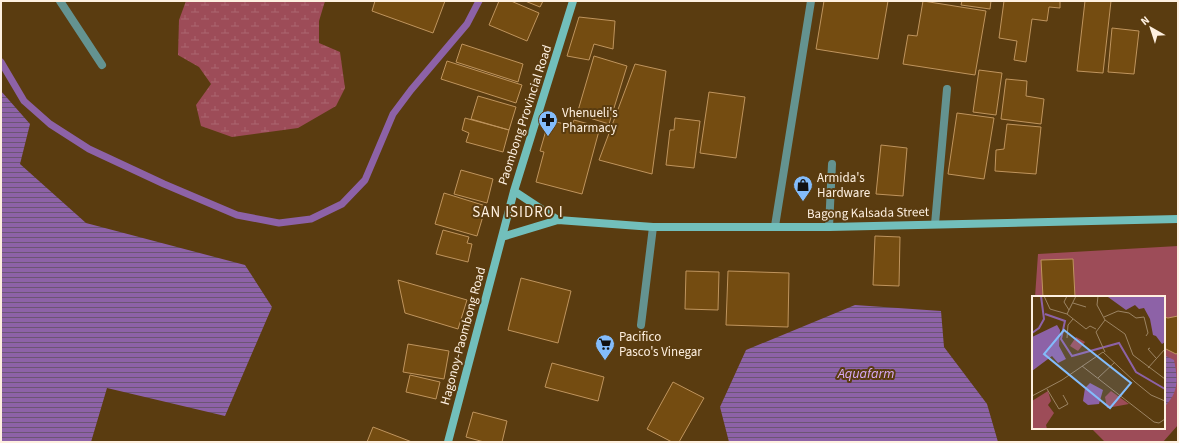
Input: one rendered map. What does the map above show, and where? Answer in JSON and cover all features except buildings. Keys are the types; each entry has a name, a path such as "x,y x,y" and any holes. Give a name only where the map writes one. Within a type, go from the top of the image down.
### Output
{"main road":[{"name":"Paombong Provincial Road","path":"502,237 514,191 573,1"},
{"name":"Bagong Kalsada Street","path":"514,191 558,220"},
{"name":"Bagong Kalsada Street","path":"502,237 558,220 652,226 829,226 1178,219"},
{"name":"Hagonoy-Paombong Road","path":"448,442 502,237"}],"street":[{"path":"60,1 102,65"},
{"path":"775,226 811,1"},
{"path":"935,224 947,89"},
{"path":"829,226 832,164"},
{"path":"641,325 652,226"}],"green space":[{"path":"186,1 325,1 319,21 319,43 340,52 345,88 336,106 298,128 232,137 201,126 196,105 211,84 199,67 178,55 179,20"},
{"path":"1178,246 1178,425 1163,442 1105,442 1092,429 1165,429 1165,296 1035,296 1038,254"}],"water":[{"path":"1,91 30,124 20,164 86,223 245,265 272,307 225,416 107,388 91,442 1,442"},
{"name":"Aquafarm","path":"855,305 941,311 944,347 987,404 998,442 729,442 720,407 746,350"},
{"path":"1165,356 1174,360 1177,380 1175,391 1165,406"}],"waterway":[{"path":"1,62 24,101 50,124 89,149 164,184 237,215 279,223 311,219 342,204 365,180 393,114 411,90 467,24 479,1"}],"place":[{"name":"Vhenueli's Pharmacy","path":"548,137"},
{"name":"Armida's Hardware","path":"803,202"},
{"name":"Pacifico Pasco's Vinegar","path":"605,361"}],"district":[{"name":"SAN ISIDRO I","path":"518,212"}]}
